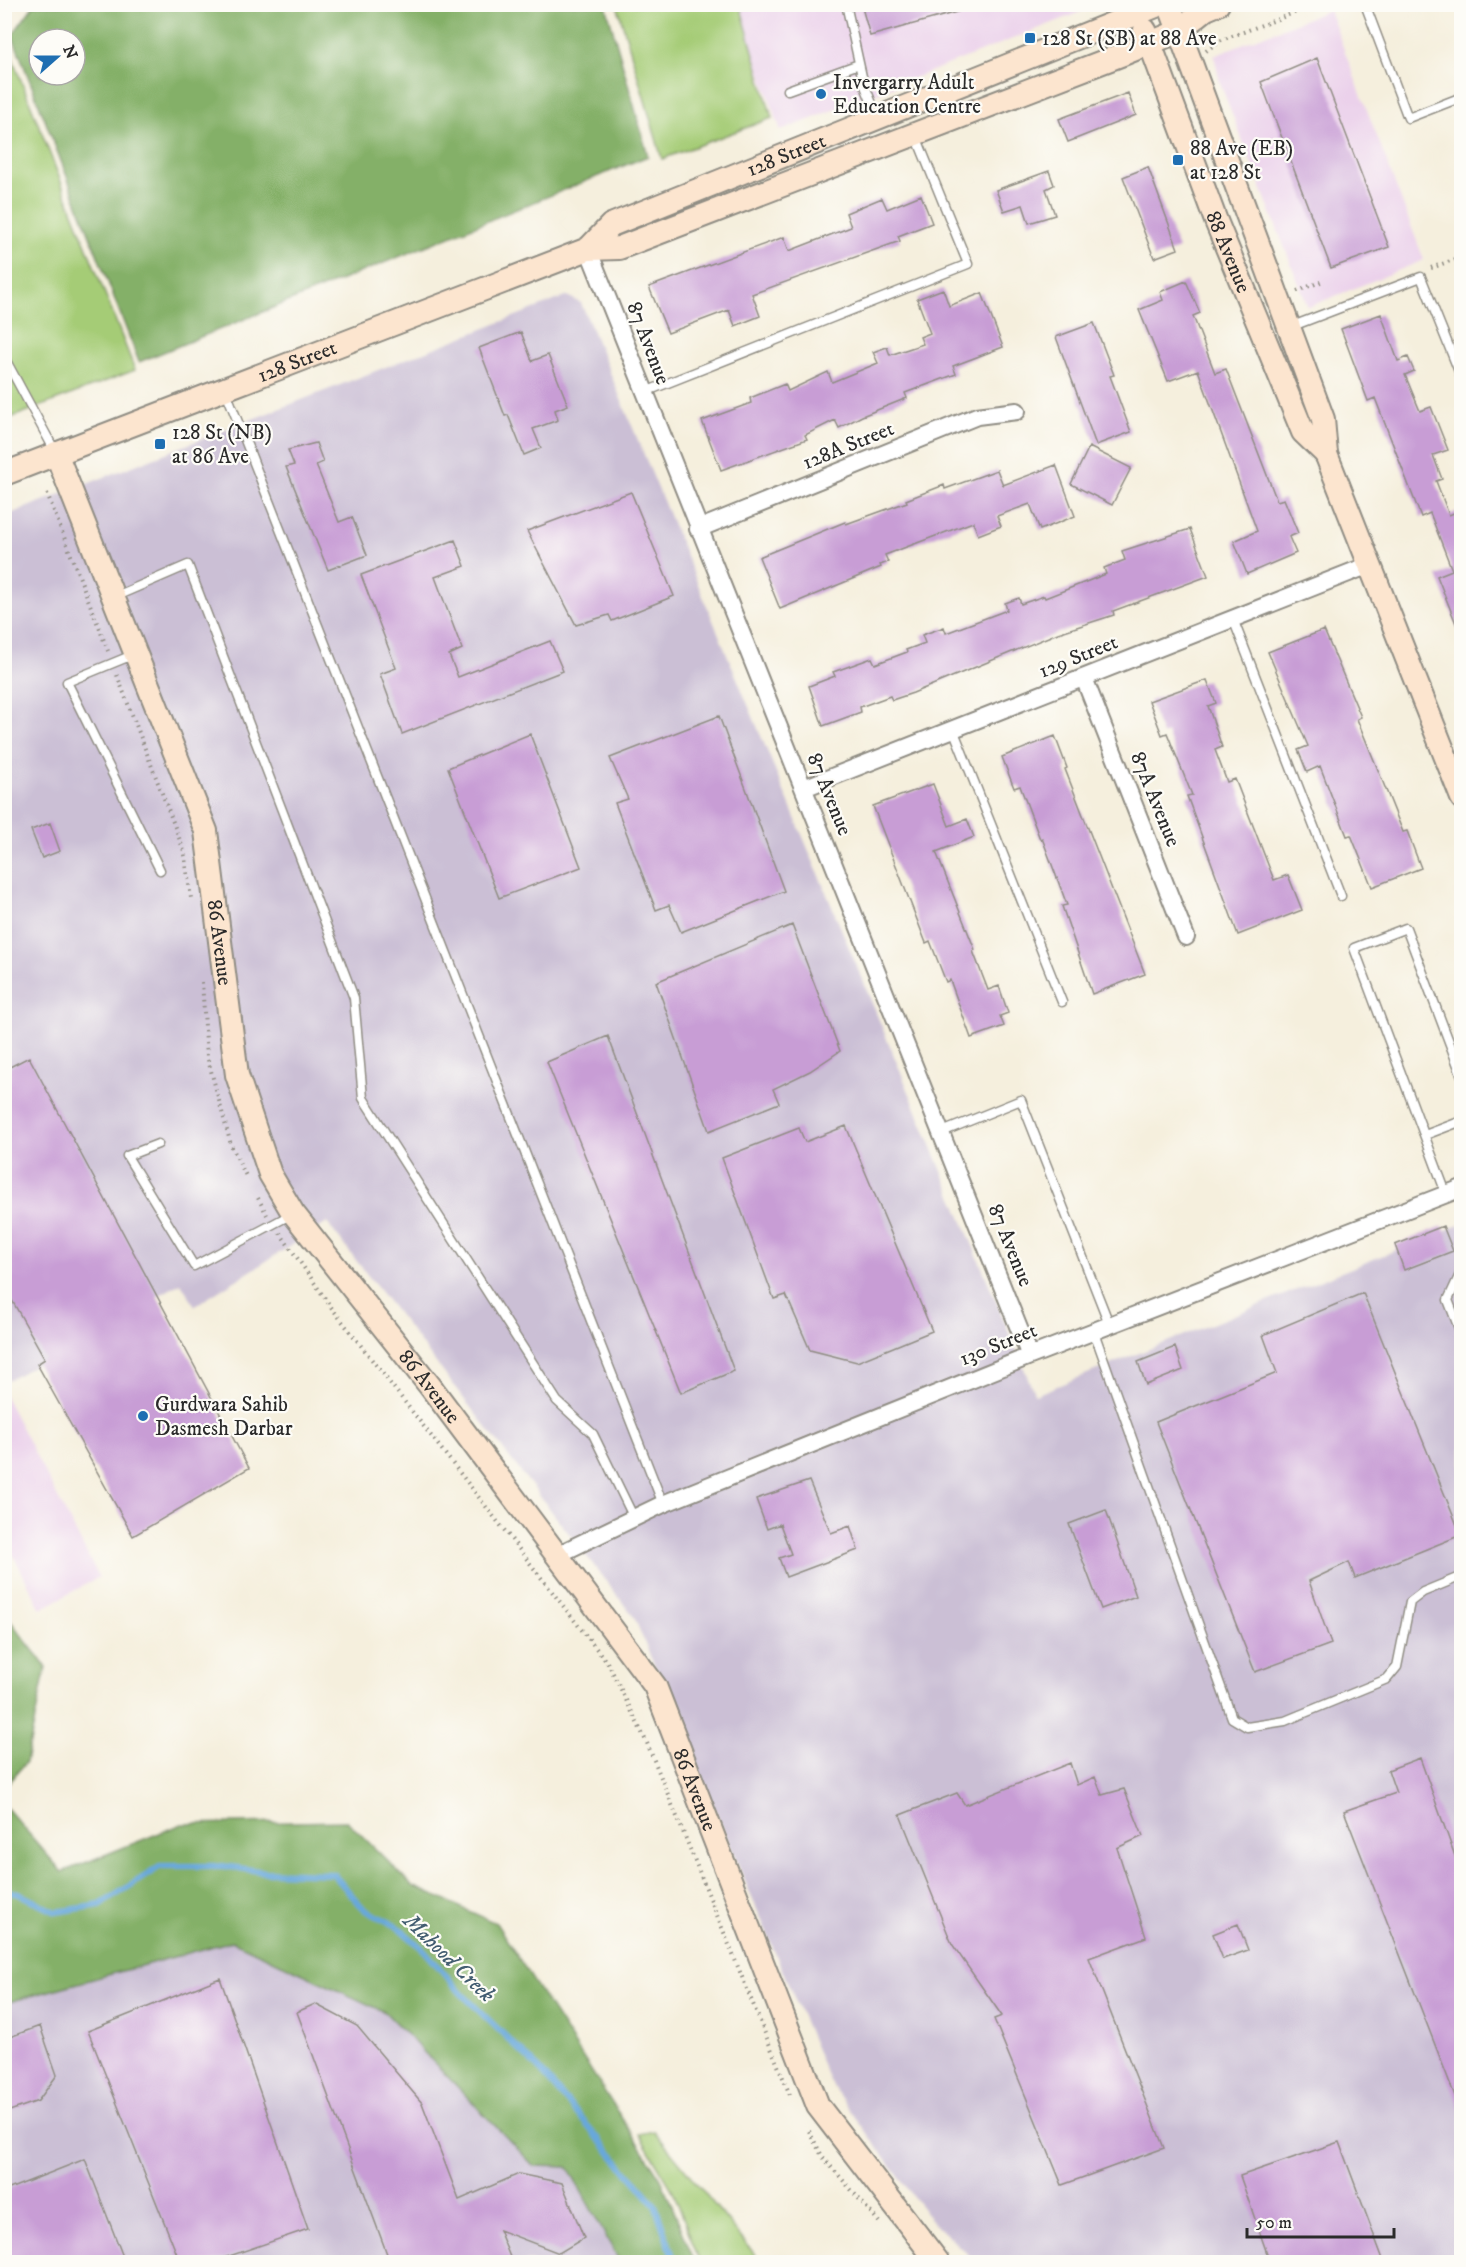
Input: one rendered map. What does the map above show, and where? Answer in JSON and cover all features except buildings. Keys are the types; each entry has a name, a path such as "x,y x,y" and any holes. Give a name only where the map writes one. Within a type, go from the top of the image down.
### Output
{"main road":[{"name":"128 Street","path":"588,249 611,225 878,118 1139,9 1161,4"},
{"name":"88 Avenue","path":"1169,4 1177,32 1323,419 1326,454 1461,798"},
{"path":"1183,4 1212,7"},
{"path":"1177,32 1212,7"},
{"name":"88 Avenue","path":"1139,9 1149,43 1216,221 1303,432 1326,454"},
{"name":"128 Street","path":"4,474 588,249 619,248 1177,32"},
{"name":"86 Avenue","path":"57,453 206,831 237,1075 270,1174 292,1213 430,1386 655,1686 818,2106 938,2262"}],"street":[{"name":"87 Avenue","path":"588,249 1030,1356"},
{"name":"128A Street","path":"698,529 978,416 1017,411"},
{"name":"129 Street","path":"804,788 1369,565"},
{"name":"87A Avenue","path":"1084,678 1186,937"},
{"name":"130 Street","path":"557,1556 663,1503 1030,1356 1454,1191"}],"lane":[{"path":"846,4 859,64 878,118"},
{"path":"1365,4 1408,118 1461,97"},
{"path":"788,90 859,64"},
{"path":"645,392 968,264 915,134"},
{"path":"1290,327 1421,277 1461,380"},
{"path":"4,357 57,453"},
{"path":"225,389 663,1503"},
{"path":"114,598 188,565 354,998 363,1098 557,1401 593,1434 634,1518"},
{"path":"1233,619 1341,896"},
{"path":"136,653 67,682 160,870"},
{"path":"953,729 1062,1002"},
{"path":"1454,1191 1425,1135 1354,948 1406,928 1461,1076"},
{"path":"942,1132 1022,1100 1102,1329 1232,1718 1247,1727 1285,1721 1387,1679 1397,1667 1410,1602 1423,1592 1461,1576"},
{"path":"1425,1135 1461,1121"},
{"path":"158,1144 127,1156 194,1266 292,1213"},
{"path":"1461,1270 1448,1300 1461,1336"}],"path":[{"path":"1203,52 1219,41 1270,20 1318,4"},
{"path":"1425,271 1461,257"},
{"path":"1296,291 1323,281"}],"shaded area":[{"name":"Invergarry Adult Education Centre","path":"741,5 1098,5 781,131 755,57"},
{"path":"1329,10 1424,260 1308,307 1220,83 1214,55"},
{"path":"567,296 581,303 1035,1395 1461,1224 1461,2262 976,2262 930,2219 830,2083 634,1617 327,1223 195,1306 181,1283 5,1382 5,516"},
{"path":"4,1394 99,1577 41,1609 5,1539"},
{"path":"232,1941 385,2012 534,2166 568,2167 620,2262 5,2262 5,2003"}],"green space":[{"path":"34,5 606,5 648,156 139,362 32,87 87,87 87,27 27,27 27,74 12,35"},
{"path":"617,5 740,5 772,118 662,159"},
{"path":"4,37 135,370 5,420 4,420"},
{"path":"5,1614 46,1667 26,1762 5,1787"},
{"path":"5,1806 62,1872 182,1824 347,1821 413,1886 496,1923 661,2179 695,2262 620,2262 568,2167 534,2166 385,2012 232,1941 5,2003"},
{"path":"654,2131 761,2262 700,2262 673,2191 639,2134"}],"waterway":[{"name":"Mahood Creek","path":"4,1890 19,1894 56,1912 100,1905 161,1866 223,1866 267,1872 333,1874 365,1910 397,1926 425,1951 461,1993 540,2070 655,2205 675,2262"}],"place":[{"name":"128 St (SB) at 88 Ave","path":"1030,38"},
{"name":"Invergarry Adult Education Centre","path":"821,94"},
{"name":"88 Ave (EB) at 128 St","path":"1178,160"},
{"name":"128 St (NB) at 86 Ave","path":"160,444"},
{"name":"Gurdwara Sahib Dasmesh Darbar","path":"143,1416"}]}
